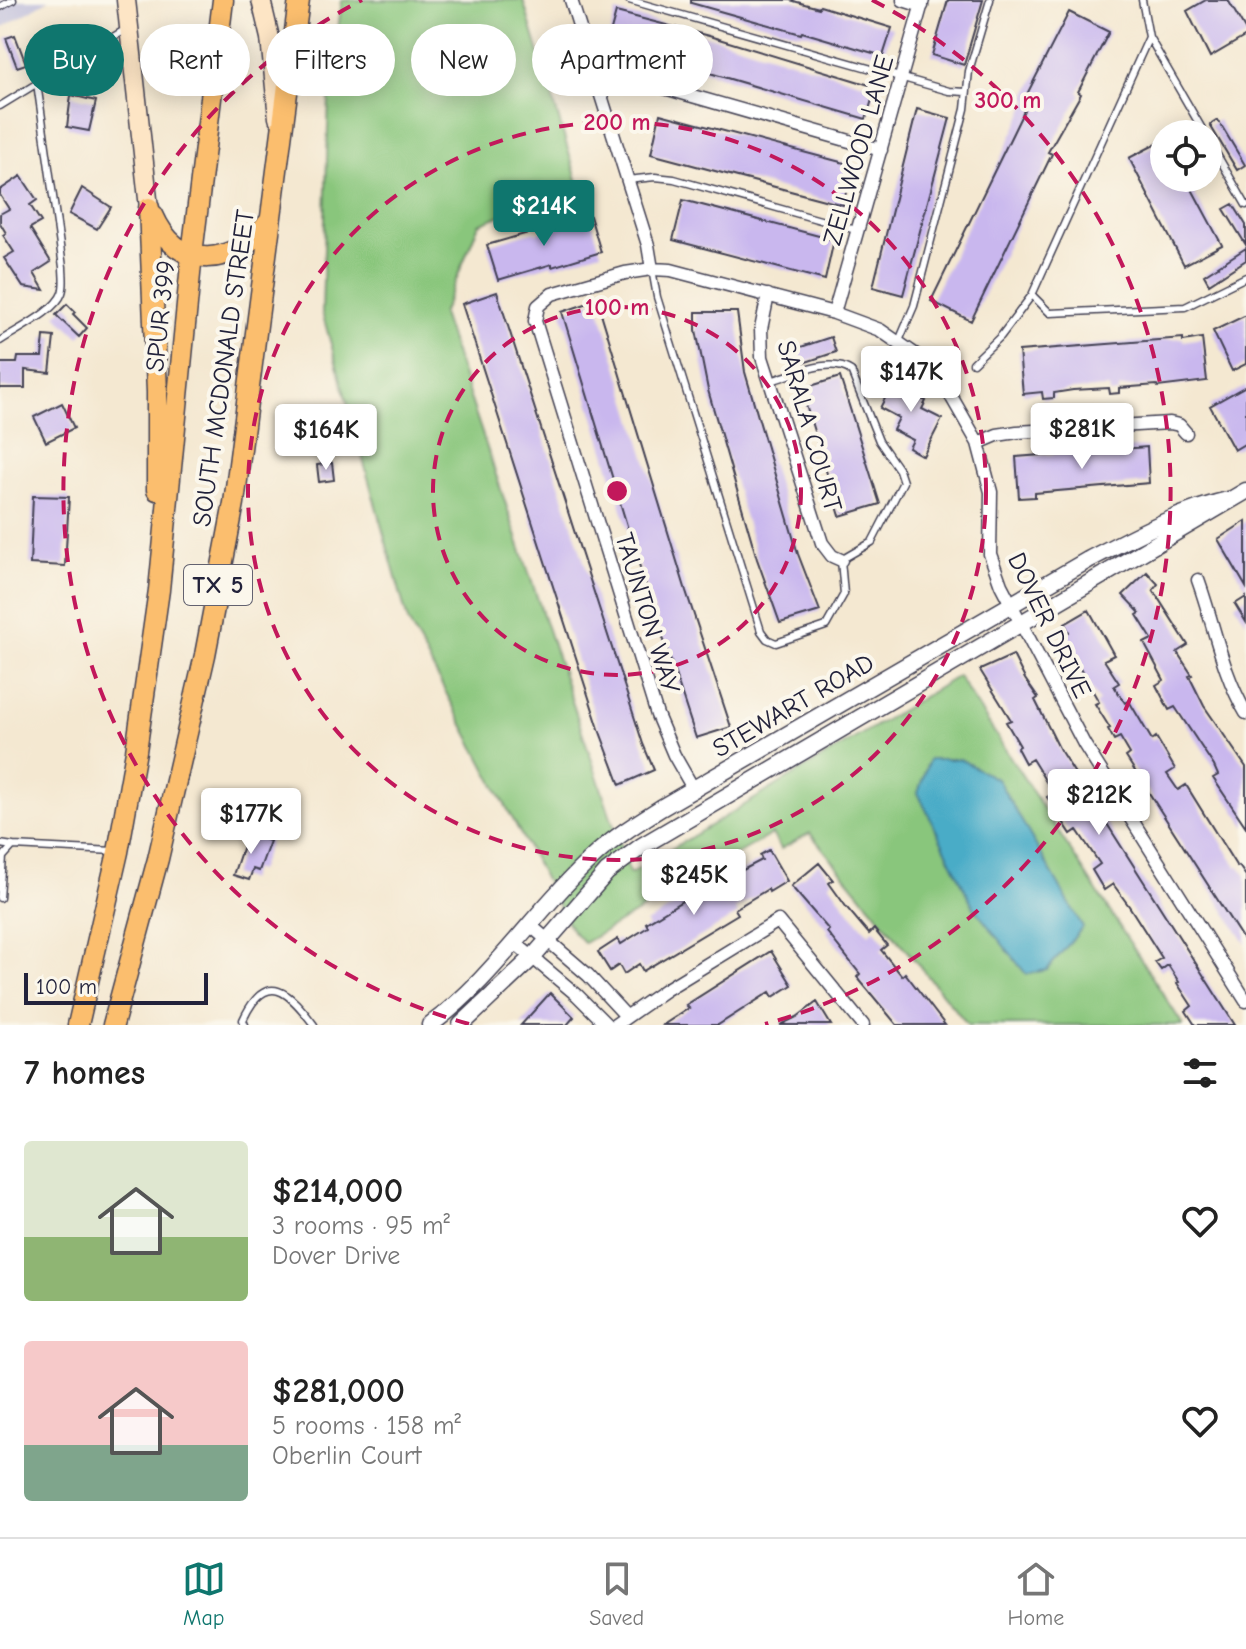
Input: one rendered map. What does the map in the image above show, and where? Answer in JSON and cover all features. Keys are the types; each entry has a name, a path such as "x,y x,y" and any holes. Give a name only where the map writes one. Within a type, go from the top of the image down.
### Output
{"main road":[{"name":"TX 5","path":"78,1025 118,852 136,751 150,637 158,431 149,208 126,0"},
{"name":"SPUR 399","path":"150,637 159,590 192,254 223,0"},
{"name":"TX 5","path":"261,0 273,59 280,136"},
{"path":"280,136 299,0"},
{"name":"SOUTH MCDONALD STREET","path":"113,1025 156,870 205,655 234,503 280,136"},
{"path":"149,208 168,239 192,254 209,258 233,253 256,238 269,222"}],"street":[{"path":"571,0 578,24"},
{"path":"903,0 923,3"},
{"name":"ZELLWOOD LANE","path":"834,313 923,3"},
{"path":"601,96 652,258 652,269"},
{"path":"692,96 881,150"},
{"name":"DOVER DRIVE","path":"538,306 552,294 625,273 652,269 689,273 834,313 880,330 916,355 951,396 978,443 991,492 990,554 997,576 1084,744 1246,1001"},
{"name":"SARALA COURT","path":"768,295 761,348 770,381 822,543 832,556 841,560"},
{"name":"TAUNTON WAY","path":"538,306 535,321 657,715 674,755 694,790"},
{"path":"978,443 997,435 1017,432 1170,423 1179,425 1186,433"},
{"name":"STEWART ROAD","path":"430,1025 460,1000 590,859 618,836 1135,536 1210,503 1239,495"},
{"name":"STEWART ROAD","path":"461,1025 533,957 607,872 642,846 1239,495"},
{"path":"1198,580 1232,690 1246,713"},
{"path":"615,1025 778,921 863,1025"},
{"path":"530,925 588,975 626,1016"},
{"path":"514,942 607,1025"}],"lane":[{"path":"0,7 13,0"},
{"path":"629,0 949,91 966,92"},
{"path":"899,341 914,306 965,109 969,71 990,0"},
{"path":"1142,0 1149,37 1198,120"},
{"path":"124,30 129,27"},
{"path":"973,363 1001,336 1032,295 1149,37"},
{"path":"0,106 24,91"},
{"path":"0,341 47,311 61,297 63,290 63,267 39,96"},
{"path":"1222,163 1246,205"},
{"path":"627,180 655,177 674,179 858,230"},
{"path":"652,269 657,297 761,631 767,639 776,643 819,630 830,621 844,594 841,560 872,542 901,488 902,475 879,441 856,378 845,367 831,364 770,381"},
{"path":"1032,295 1050,313 1185,307 1246,277"},
{"path":"0,844 118,852"},
{"path":"0,898 3,857 13,846"},
{"path":"245,1025 243,1020 257,997 275,990 285,992 295,1000 314,1025"}],"shaded area":[{"path":"0,0 49,0 0,29"}],"green space":[{"path":"342,0 523,0 532,30 532,96 552,96 578,183 479,224 442,314 630,874 958,676 1183,1025 968,1025 810,833 781,849 772,834 584,943 571,929 408,621 322,312 329,96 395,96 395,24 339,24"}],"water":[{"path":"929,759 960,759 998,780 1083,927 1047,970 1026,974 974,908 918,793"}],"building":[{"path":"691,0 790,0 892,28 883,56 691,3"},
{"path":"948,0 983,0 964,65 932,55"},
{"path":"1206,0 1228,0 1246,31 1246,36 1210,57 1187,11"},
{"path":"616,12 662,24 613,24"},
{"path":"1069,12 1109,32 1078,92 1081,94 1048,152 1052,154 971,321 931,301 1029,100 1025,98"},
{"path":"15,35 24,65 17,67 6,38"},
{"path":"713,37 876,87 866,119 713,74"},
{"path":"71,96 96,101 89,131 67,127"},
{"path":"917,109 950,118 903,295 873,287"},
{"path":"660,114 852,165 843,205 651,154"},
{"path":"1222,127 1245,165 1237,170 1222,145"},
{"path":"1150,147 1150,192 1194,192 1222,245 1184,265 1129,158"},
{"path":"21,176 37,200 30,205 41,222 30,228 51,262 34,273 44,290 23,287 4,258 14,252 3,235 6,233 0,223 0,214 9,209 0,190"},
{"path":"82,188 111,207 97,229 69,214"},
{"path":"683,200 834,240 825,280 673,240"},
{"path":"1233,204 1246,225 1246,245 1224,209"},
{"path":"590,216 601,252 498,280 487,245"},
{"path":"1246,248 1246,260 1209,284 1204,275"},
{"path":"497,292 654,770 620,785 600,732 462,304"},
{"path":"597,300 731,727 696,738 562,312"},
{"path":"67,304 87,328 79,337 56,315"},
{"path":"696,312 737,312 745,372 798,554 820,611 780,623 757,559 708,390 696,330"},
{"path":"1246,315 1246,364 1232,371 1213,331"},
{"path":"44,336 54,337 50,373 25,370 25,388 0,388 0,363 17,363 18,357 42,357"},
{"path":"831,337 836,352 797,365 792,350"},
{"path":"1183,338 1183,341 1202,338 1207,381 1119,388 1119,393 1110,394 1109,388 1073,390 1054,393 1054,398 1043,399 1042,392 1023,394 1019,351"},
{"path":"899,371 913,379 907,391 926,401 922,409 942,419 923,456 909,448 913,440 893,430 899,418 880,408"},
{"path":"840,377 880,504 840,516 801,389"},
{"path":"1246,386 1246,443 1234,450 1210,406"},
{"path":"62,403 74,428 46,442 34,417"},
{"path":"1147,447 1149,483 1035,493 1035,497 1019,498 1016,457"},
{"path":"332,463 334,480 319,482 317,465"},
{"path":"33,496 69,497 65,566 30,564"},
{"path":"1246,521 1246,587 1218,539"},
{"path":"1147,572 1158,584 1153,590 1188,645 1177,652 1192,675 1189,676 1204,706 1246,767 1246,827 1213,778 1218,775 1214,766 1175,707 1169,710 1156,685 1164,680 1144,643 1152,639 1137,615 1140,613 1123,595"},
{"path":"1246,597 1246,622 1235,604"},
{"path":"1089,610 1114,655 1104,660 1119,683 1114,686 1125,703 1129,701 1152,740 1156,737 1175,769 1167,774 1178,790 1186,785 1237,867 1246,876 1246,944 1126,757 1130,754 1120,737 1114,740 1095,704 1099,702 1062,637 1069,632 1065,624"},
{"path":"1013,655 1038,698 1035,700 1060,750 1235,1025 1195,1025 1186,1011 1192,1006 1168,965 1161,970 1155,962 1162,958 1113,884 1104,890 1092,870 1100,864 1077,830 1071,834 1047,797 1053,793 1032,759 1025,763 1017,748 1020,746 1006,722 1011,720 980,670"},
{"path":"247,834 270,841 259,871 253,869 249,880 233,875"},
{"path":"769,850 787,881 735,909 738,914 643,971 639,964 624,974 619,965 610,971 598,952 618,939 621,944 648,927 646,923 717,880 718,883 762,860 760,855"},
{"path":"819,863 833,880 829,883 847,908 869,934 874,929 887,945 881,950 902,976 905,973 945,1025 897,1025 857,977 860,974 827,932 829,930 791,886"},
{"path":"771,951 792,985 773,997 770,992 718,1025 663,1025 689,1008 686,1005"},
{"path":"550,993 574,1017 567,1025 521,1025"},
{"path":"817,1002 831,1025 780,1025 797,1017"}]}
